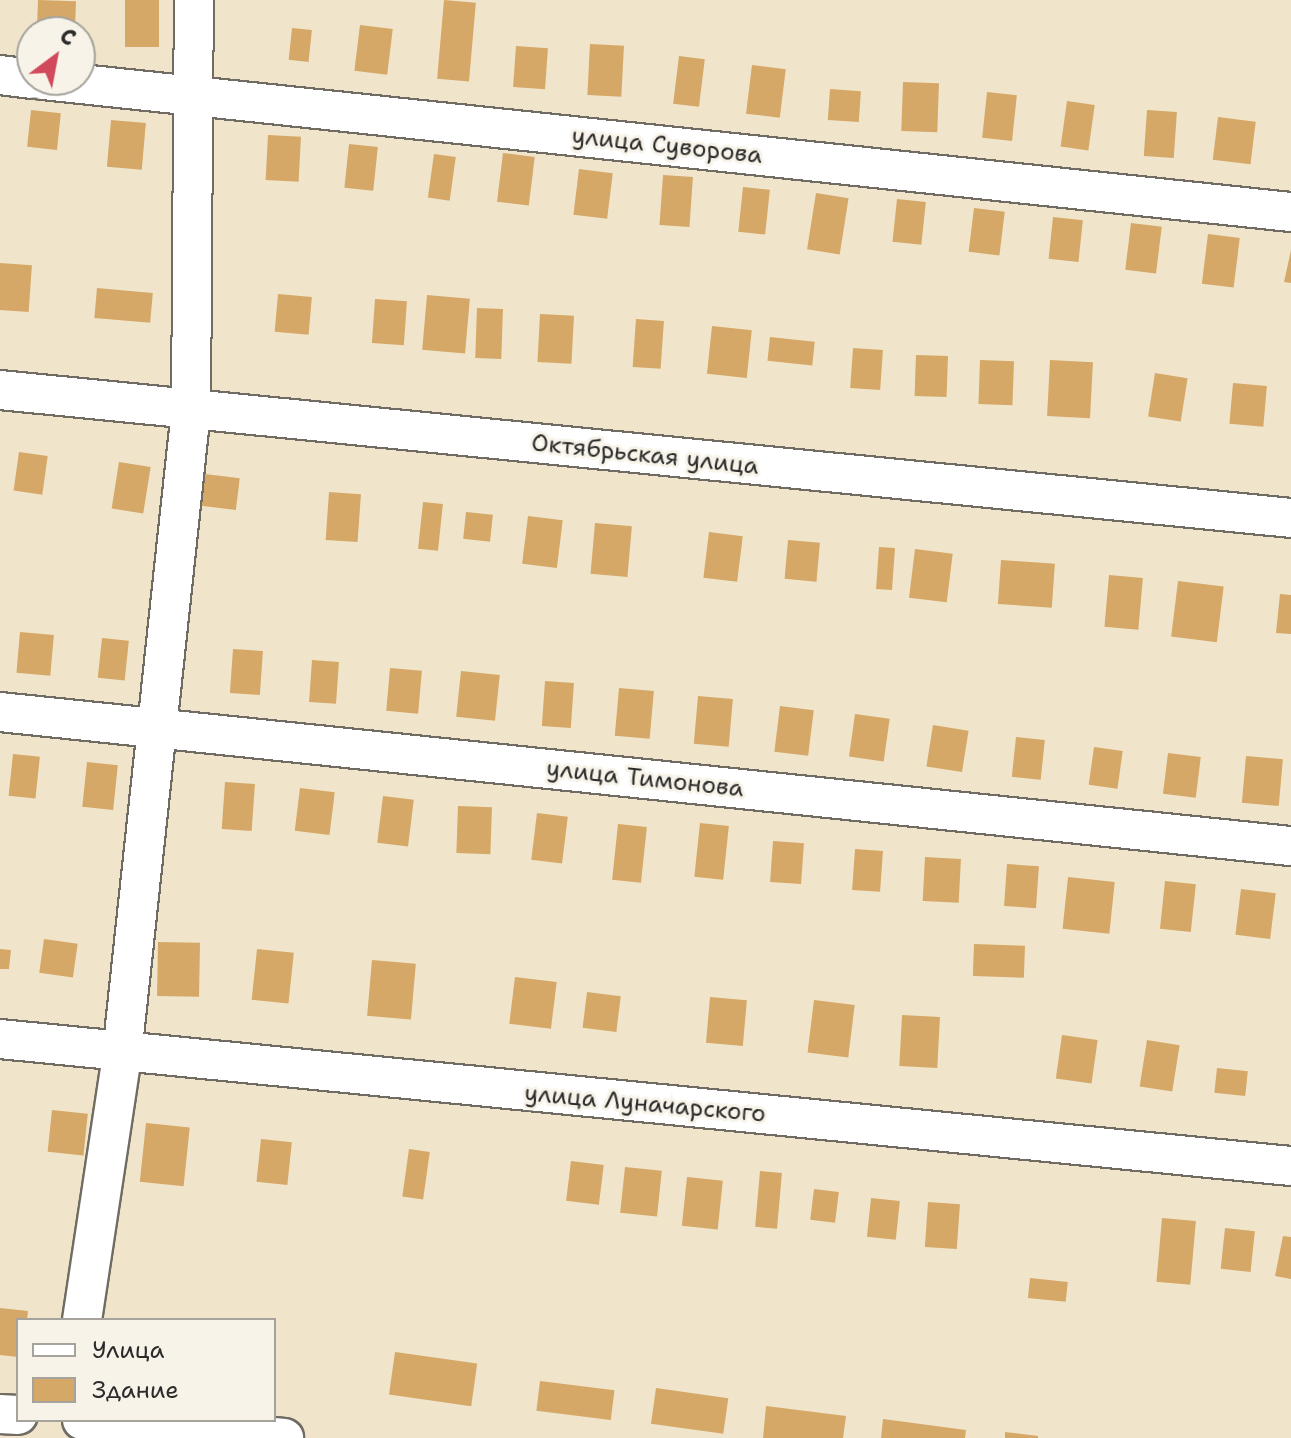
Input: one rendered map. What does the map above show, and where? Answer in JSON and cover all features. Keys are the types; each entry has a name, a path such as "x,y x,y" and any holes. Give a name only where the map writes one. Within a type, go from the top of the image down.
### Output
{"street":[{"path":"82,1318 122,1054 191,411 194,0"},
{"name":"улица Суворова","path":"96,86 1291,212"},
{"name":"Октябрьская улица","path":"0,390 1291,518"},
{"name":"улица Тимонова","path":"0,712 1291,846"},
{"name":"улица Луначарского","path":"0,1039 122,1054 1291,1166"},
{"path":"104,1422 284,1438"}],"building":[{"path":"38,0 76,1 75,16 37,16"},
{"path":"125,0 159,0 159,47 125,47"},
{"path":"444,0 476,3 469,81 437,79"},
{"path":"360,25 393,29 387,75 354,71"},
{"path":"292,28 312,30 309,62 289,60"},
{"path":"590,44 624,46 621,97 587,95"},
{"path":"516,46 548,48 545,89 513,87"},
{"path":"679,56 705,59 699,107 673,104"},
{"path":"752,65 786,69 780,118 746,114"},
{"path":"903,82 939,83 937,132 901,131"},
{"path":"830,89 861,91 859,122 828,120"},
{"path":"987,92 1017,95 1012,141 982,138"},
{"path":"1067,101 1095,105 1088,150 1061,147"},
{"path":"31,110 61,113 57,150 27,147"},
{"path":"1147,110 1177,112 1174,158 1144,156"},
{"path":"1218,117 1256,122 1250,164 1213,160"},
{"path":"111,120 146,123 142,170 107,167"},
{"path":"268,135 301,137 299,182 266,180"},
{"path":"349,144 378,147 373,191 344,188"},
{"path":"503,153 535,157 529,206 497,202"},
{"path":"434,154 456,157 450,201 428,198"},
{"path":"579,169 613,173 607,219 573,215"},
{"path":"663,175 693,177 689,227 660,225"},
{"path":"743,187 770,190 765,235 738,232"},
{"path":"816,193 849,198 840,254 807,249"},
{"path":"897,199 926,202 921,245 893,242"},
{"path":"974,208 1005,212 999,255 969,252"},
{"path":"1053,217 1083,220 1078,262 1049,259"},
{"path":"1131,223 1162,227 1156,273 1125,270"},
{"path":"1208,234 1240,238 1234,288 1202,284"},
{"path":"1291,250 1291,283 1284,282"},
{"path":"0,263 32,265 29,312 0,310"},
{"path":"97,288 153,293 150,323 94,318"},
{"path":"278,294 312,297 309,335 275,332"},
{"path":"427,295 470,299 465,354 422,350"},
{"path":"375,299 407,301 404,345 372,343"},
{"path":"477,308 503,309 501,359 475,358"},
{"path":"540,314 574,316 571,364 537,362"},
{"path":"636,319 664,321 661,369 633,367"},
{"path":"712,326 752,330 747,378 707,374"},
{"path":"770,337 815,342 812,366 767,361"},
{"path":"853,348 883,350 880,390 850,388"},
{"path":"916,355 948,356 947,397 915,396"},
{"path":"980,360 1014,361 1012,405 978,404"},
{"path":"1050,360 1093,362 1090,418 1047,416"},
{"path":"1155,373 1188,378 1181,422 1148,416"},
{"path":"1233,383 1267,386 1263,427 1229,424"},
{"path":"19,452 48,456 42,495 14,491"},
{"path":"119,462 151,467 143,513 112,508"},
{"path":"205,474 240,478 236,510 201,506"},
{"path":"329,492 361,494 358,542 326,540"},
{"path":"423,502 443,504 438,551 418,549"},
{"path":"466,512 493,515 490,542 463,539"},
{"path":"528,516 563,520 557,568 522,564"},
{"path":"595,523 632,526 627,577 591,574"},
{"path":"709,532 743,536 737,582 703,578"},
{"path":"788,540 820,543 816,582 785,579"},
{"path":"879,547 895,548 892,590 876,589"},
{"path":"915,549 953,554 947,602 909,598"},
{"path":"1001,560 1055,564 1052,608 998,604"},
{"path":"1109,575 1143,578 1138,630 1104,627"},
{"path":"1178,581 1224,587 1217,642 1171,637"},
{"path":"1280,594 1291,595 1291,634 1276,633"},
{"path":"20,632 54,635 50,676 16,673"},
{"path":"102,638 129,641 125,681 98,678"},
{"path":"233,649 263,651 260,695 230,693"},
{"path":"312,660 339,662 336,704 309,702"},
{"path":"390,668 422,671 418,714 386,711"},
{"path":"461,671 500,675 495,721 456,717"},
{"path":"545,681 574,683 571,728 542,726"},
{"path":"619,688 654,691 650,739 615,736"},
{"path":"698,696 733,699 729,747 694,744"},
{"path":"780,706 814,710 808,756 774,752"},
{"path":"855,714 890,719 884,761 849,757"},
{"path":"933,725 969,731 962,772 926,766"},
{"path":"1016,737 1045,740 1041,780 1012,777"},
{"path":"1094,747 1123,751 1117,789 1089,785"},
{"path":"1168,753 1201,757 1196,798 1163,794"},
{"path":"13,754 40,757 35,799 9,796"},
{"path":"1246,756 1283,759 1279,806 1242,803"},
{"path":"87,762 118,765 113,810 82,807"},
{"path":"225,782 255,784 252,831 222,829"},
{"path":"300,788 335,792 329,835 295,831"},
{"path":"383,796 414,800 408,846 377,843"},
{"path":"458,806 492,807 490,854 456,853"},
{"path":"537,813 568,817 562,863 531,860"},
{"path":"700,823 729,826 723,880 694,877"},
{"path":"618,824 647,827 641,883 612,880"},
{"path":"773,841 804,843 801,884 770,882"},
{"path":"855,849 883,851 880,892 852,890"},
{"path":"925,857 961,859 959,903 923,901"},
{"path":"1007,864 1039,866 1036,908 1004,906"},
{"path":"1068,877 1115,882 1109,934 1063,929"},
{"path":"1165,881 1196,884 1191,932 1160,929"},
{"path":"1241,889 1276,893 1270,939 1235,935"},
{"path":"44,939 78,944 73,977 39,973"},
{"path":"158,942 200,943 199,997 157,996"},
{"path":"974,944 1025,946 1024,978 973,976"},
{"path":"0,949 11,950 9,969 0,969"},
{"path":"257,949 294,953 288,1004 252,1000"},
{"path":"372,960 416,964 411,1020 367,1016"},
{"path":"515,977 557,982 551,1029 509,1024"},
{"path":"587,992 621,996 616,1032 583,1028"},
{"path":"710,997 747,1000 743,1046 706,1043"},
{"path":"814,1000 855,1005 848,1058 808,1053"},
{"path":"902,1015 940,1017 937,1068 899,1066"},
{"path":"1062,1035 1098,1040 1092,1084 1056,1079"},
{"path":"1147,1040 1180,1045 1172,1092 1140,1086"},
{"path":"1217,1068 1248,1071 1245,1096 1214,1093"},
{"path":"52,1110 88,1114 83,1156 48,1152"},
{"path":"146,1123 190,1128 184,1186 140,1182"},
{"path":"261,1139 292,1142 287,1185 257,1182"},
{"path":"409,1149 430,1152 423,1199 402,1197"},
{"path":"571,1161 604,1165 599,1205 566,1201"},
{"path":"625,1167 662,1171 657,1217 620,1213"},
{"path":"760,1171 782,1173 777,1229 755,1227"},
{"path":"687,1177 723,1181 718,1229 682,1226"},
{"path":"814,1189 839,1192 835,1223 810,1220"},
{"path":"871,1198 900,1201 896,1240 867,1237"},
{"path":"928,1202 960,1204 957,1249 925,1247"},
{"path":"1162,1218 1196,1221 1190,1285 1156,1282"},
{"path":"1225,1228 1255,1231 1251,1272 1221,1269"},
{"path":"1283,1236 1291,1237 1291,1279 1275,1276"},
{"path":"1030,1278 1068,1282 1066,1302 1028,1298"},
{"path":"0,1308 28,1311 27,1318 16,1318 16,1357 0,1355"},
{"path":"395,1352 477,1364 471,1406 389,1395"},
{"path":"540,1381 614,1390 611,1420 536,1411"},
{"path":"656,1388 728,1398 723,1434 651,1424"},
{"path":"766,1406 846,1416 843,1438 763,1438"},
{"path":"883,1419 966,1430 965,1438 881,1438"},
{"path":"1005,1432 1038,1436 1038,1438 1005,1438"}]}
